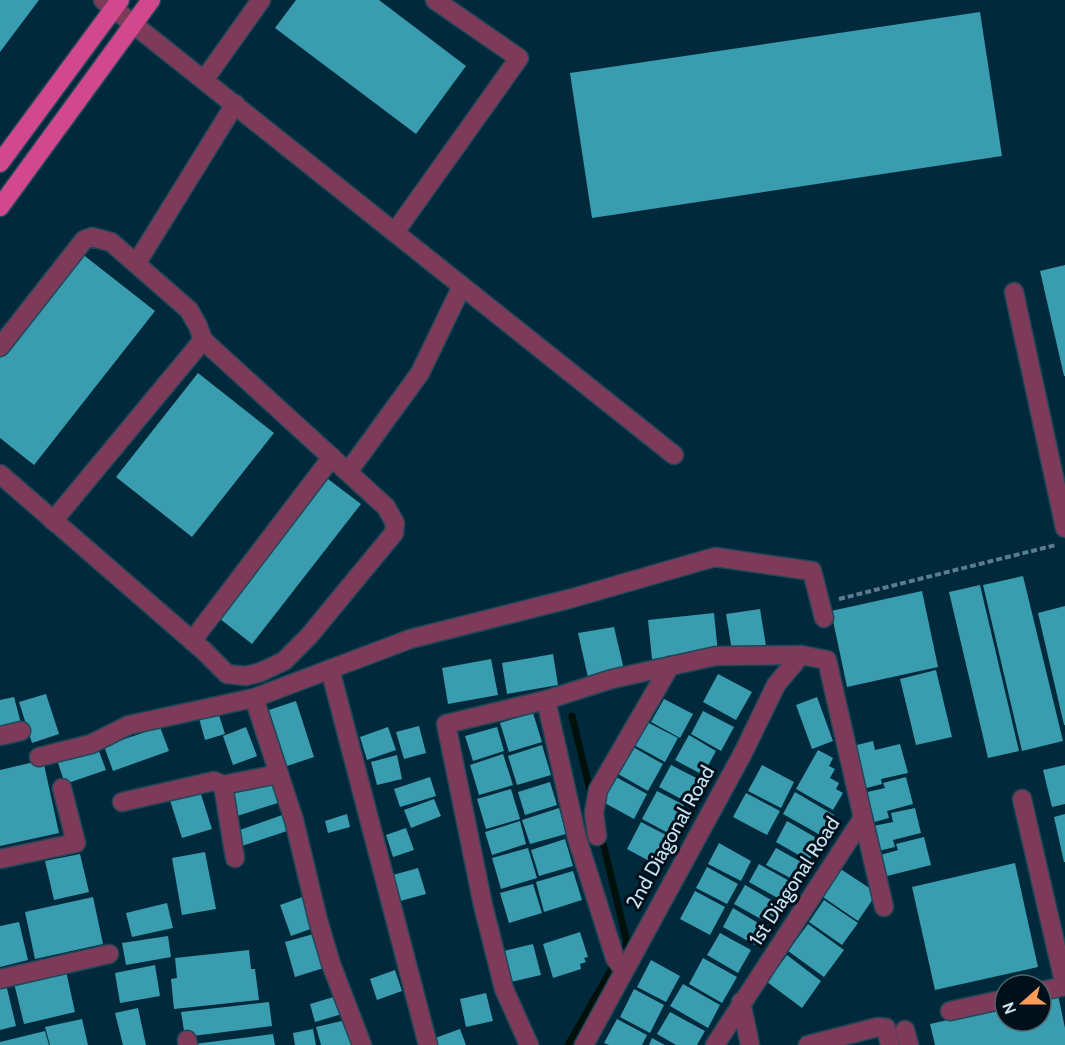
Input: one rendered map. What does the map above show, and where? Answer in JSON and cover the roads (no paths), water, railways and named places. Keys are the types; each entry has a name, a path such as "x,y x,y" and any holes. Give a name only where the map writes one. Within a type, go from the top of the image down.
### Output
{"main road":[{"path":"0,207 151,0"},
{"path":"0,164 112,3"}],"street":[{"path":"204,80 261,0"},
{"path":"395,232 519,58 435,0"},
{"path":"112,3 132,25 235,104 674,455"},
{"path":"136,264 235,104"},
{"path":"0,347 84,240 92,237 111,242 189,310 203,340 386,507 395,524 394,533 309,636 284,661 246,676 227,674 0,474"},
{"path":"348,472 420,373 462,286"},
{"path":"1014,292 1064,528"},
{"path":"54,521 203,340"},
{"path":"192,641 332,457"},
{"path":"39,757 91,744 129,725 254,698 410,639 569,599 715,557 812,571 824,618"},
{"path":"529,1045 504,989 483,905 446,724 546,700 612,679 716,656 801,655"},
{"name":"1st Diagonal Road","path":"715,1045 863,818 827,660 801,655"},
{"name":"2nd Diagonal Road","path":"584,1045 619,964 743,753 776,685 801,655"},
{"path":"597,836 594,813 598,790 670,666"},
{"path":"330,669 428,1045"},
{"path":"254,698 294,820 331,964 362,1045"},
{"path":"546,700 577,838 619,964"},
{"path":"0,736 21,731"},
{"path":"122,802 214,781 223,785 279,774"},
{"path":"223,785 235,858"},
{"path":"0,859 76,843 62,788"},
{"path":"1022,799 1065,986"},
{"path":"863,818 884,907"},
{"path":"0,979 110,954"},
{"path":"741,1002 750,1045"},
{"path":"950,1011 993,1002"},
{"path":"808,1045 878,1027 886,1028 890,1045"}],"waterway":[{"path":"572,716 591,795"},
{"path":"568,1045 627,942 601,835"}]}
